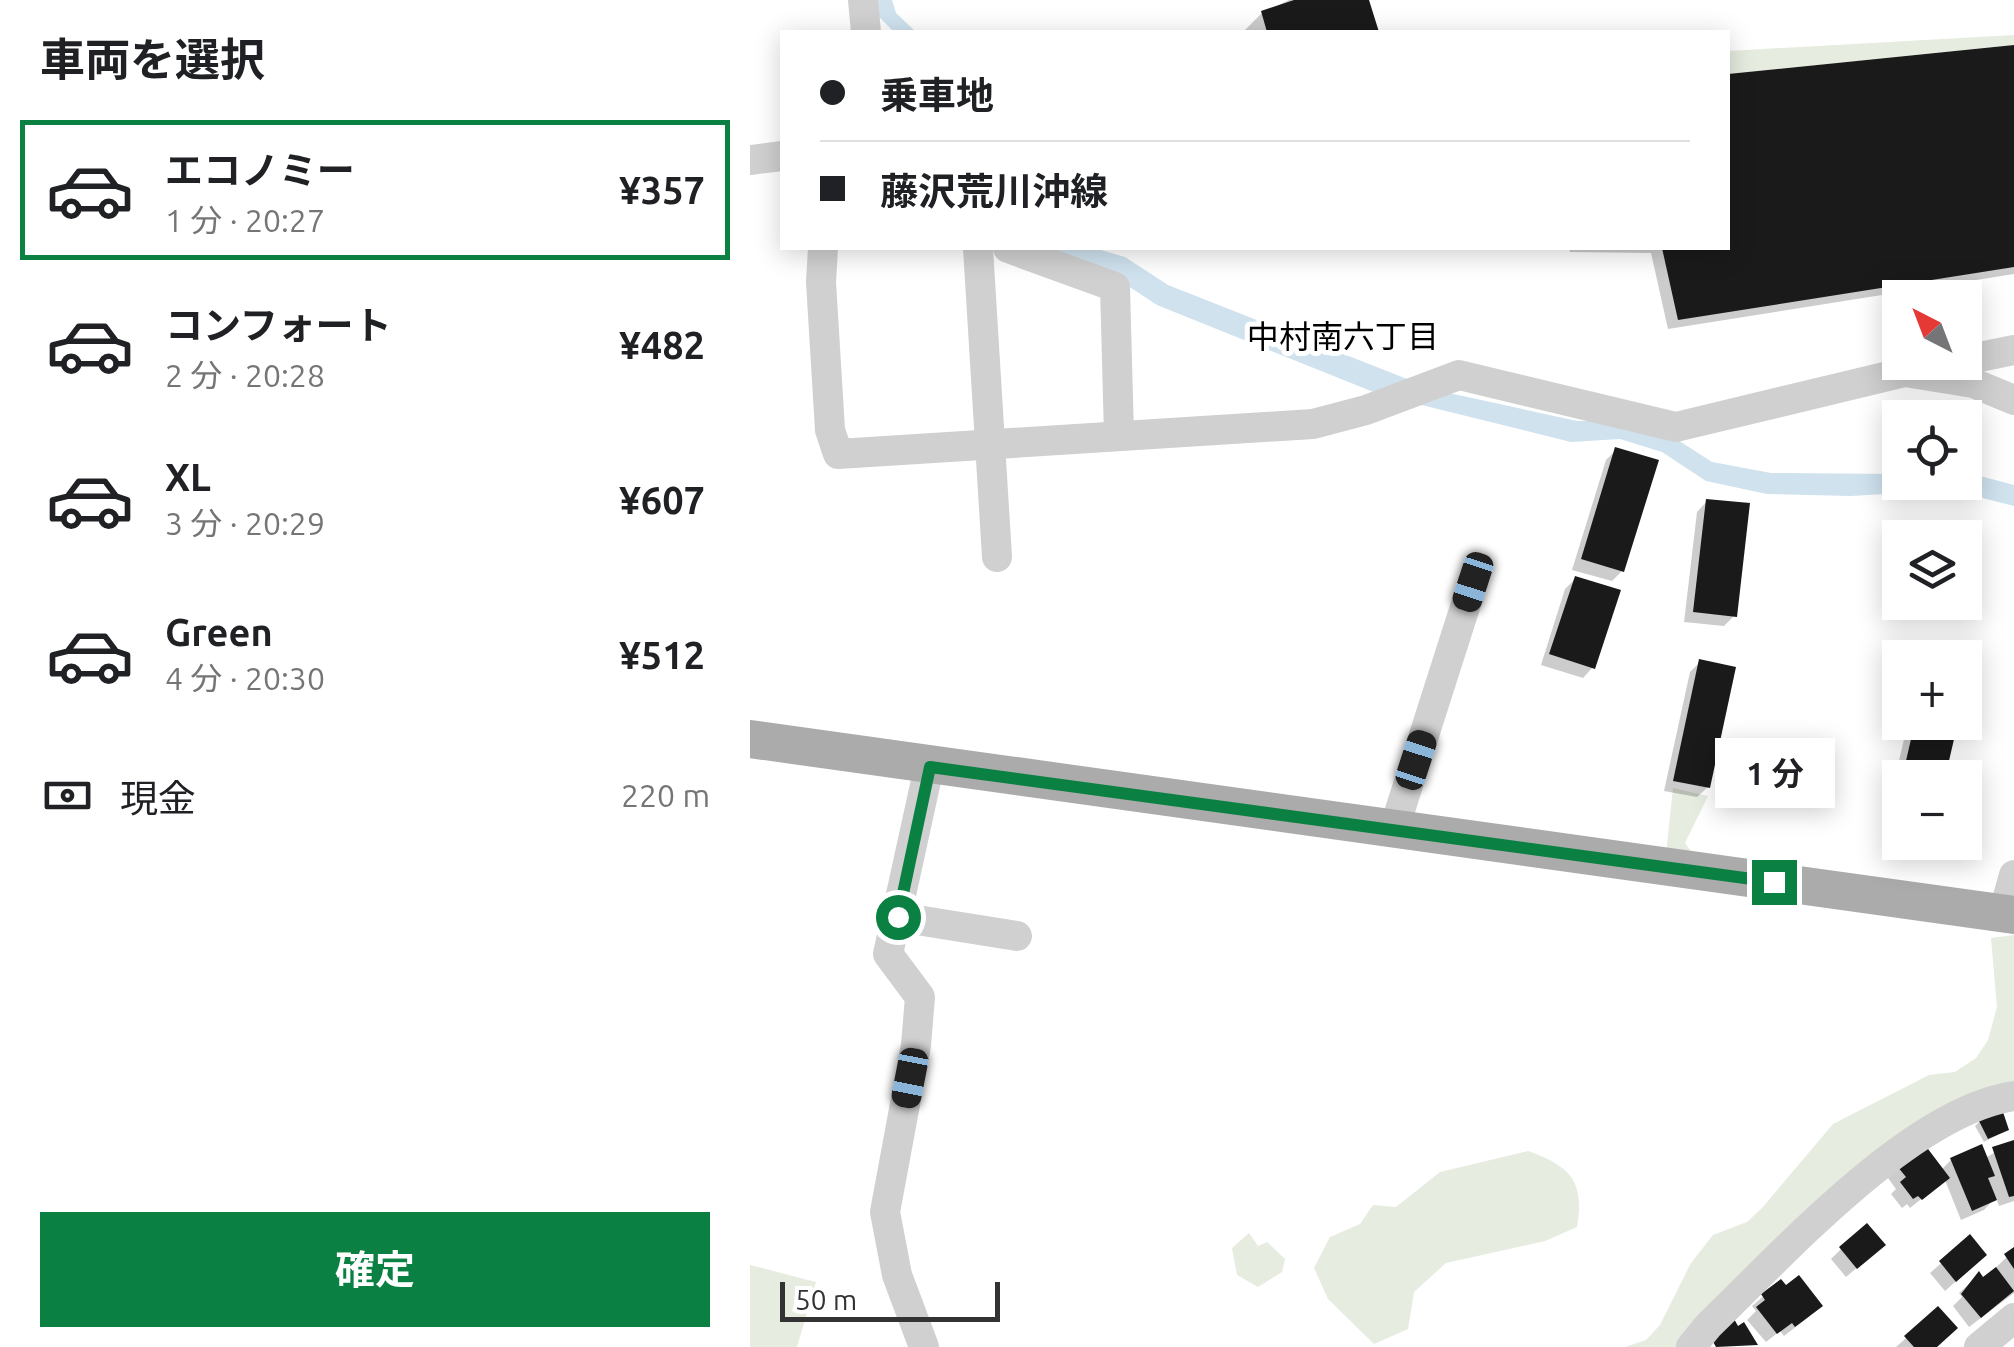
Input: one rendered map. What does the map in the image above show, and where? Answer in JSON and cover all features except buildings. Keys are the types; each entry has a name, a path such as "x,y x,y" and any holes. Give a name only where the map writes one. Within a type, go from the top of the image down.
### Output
{"main road":[{"path":"750,739 1393,832 2009,915"}],"street":[{"path":"862,0 866,30"},
{"path":"750,160 780,156"},
{"path":"824,250 821,282 830,430 838,454 1313,424 1366,410 1459,375 1676,427 1882,378"},
{"path":"978,250 997,557"},
{"path":"1014,250 1115,286 1119,435"},
{"path":"1982,357 2014,350"},
{"path":"1954,380 1973,383 2014,400"},
{"path":"1393,832 1473,582"},
{"path":"924,1347 897,1275 885,1212 920,997 888,954 930,767"},
{"path":"2009,915 2014,875"},
{"path":"898,917 1017,936"},
{"path":"1691,1347 1882,1160 1988,1100 2014,1096"},
{"path":"1978,1347 2014,1318"}],"shaded area":[{"path":"2014,35 2014,45 1730,74 1730,51"},
{"path":"1673,788 1708,796 1685,843 1701,865 1665,863"},
{"path":"2014,935 2014,1088 1992,1090 1680,1347 1625,1347 1646,1340 1660,1325 1691,1263 1713,1235 1747,1222 1833,1124 1929,1075 1955,1072 1976,1058 1988,1040 1997,1007 1991,938"},
{"path":"1528,1151 1554,1163 1571,1177 1579,1198 1577,1227 1545,1241 1446,1263 1414,1292 1408,1329 1374,1344 1328,1299 1314,1268 1330,1237 1360,1224 1373,1205 1396,1207 1440,1172"},
{"path":"1249,1233 1258,1246 1267,1242 1285,1259 1282,1272 1258,1287 1237,1275 1232,1248"},
{"path":"750,1265 816,1282 797,1347 750,1347"}],"water":[{"path":"872,0 892,0 896,13 914,30 892,30 876,14"},
{"path":"1030,250 1101,250 1125,257 1168,285 1435,390 1577,421 1627,420 1667,433 1712,462 1771,473 1882,474 1882,494 1767,494 1706,481 1662,452 1620,439 1571,442 1381,395 1157,305 1116,278"},
{"path":"1982,477 2014,485 2014,506 1982,498"}],"district":[{"name":"中村南六丁目","path":"1343,336"}],"route":[{"path":"898,917 930,767 1774,882"}]}
